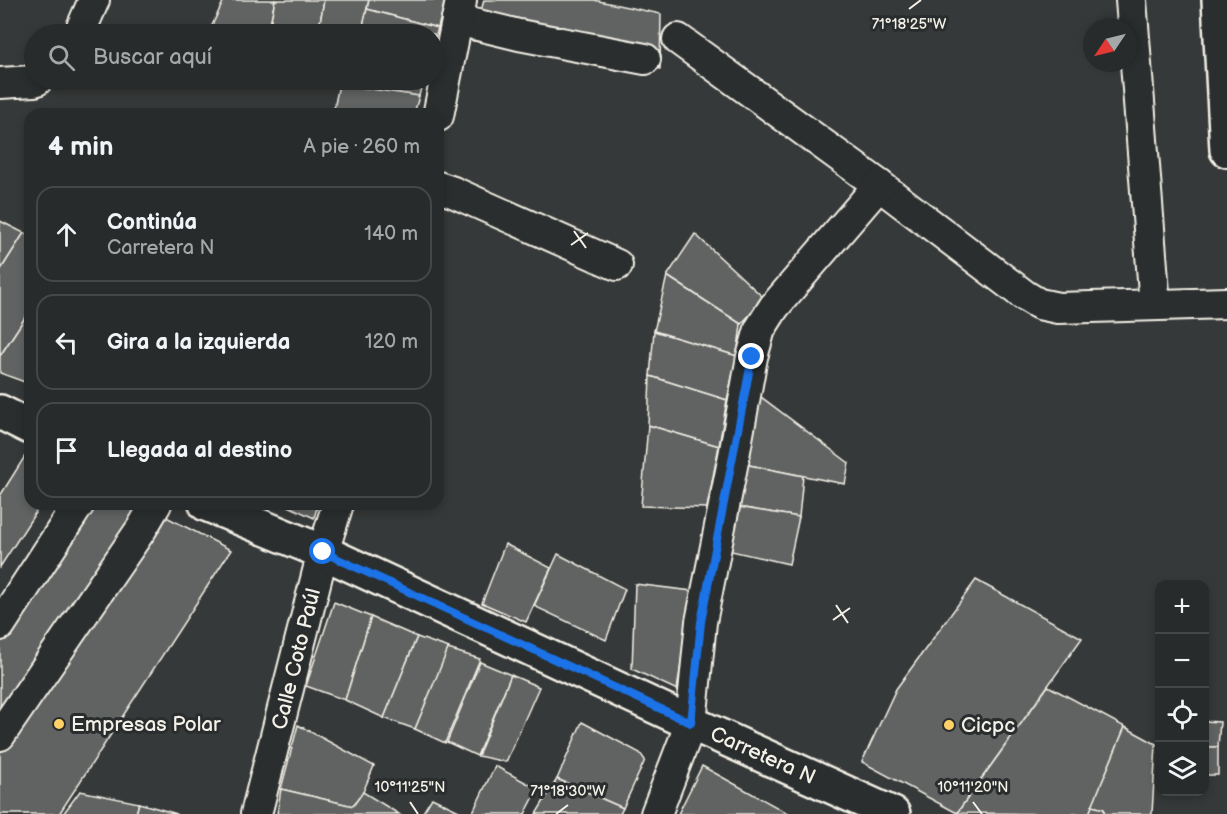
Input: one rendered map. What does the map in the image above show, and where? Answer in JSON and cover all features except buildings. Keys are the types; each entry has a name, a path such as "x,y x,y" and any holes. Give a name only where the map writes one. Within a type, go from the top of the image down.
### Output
{"main road":[{"path":"1219,0 1227,150"},
{"path":"0,412 24,424"},
{"name":"Carretera N","path":"221,510 323,552 893,814"}],"street":[{"path":"83,24 94,0"},
{"path":"1131,0 1155,305"},
{"path":"444,86 459,10 519,35 645,59"},
{"path":"678,39 1039,304 1058,308 1227,303"},
{"path":"0,83 24,82"},
{"path":"440,108 443,90"},
{"path":"656,814 691,723 701,622 752,357 760,329 774,307 879,185"},
{"path":"444,189 617,265"},
{"path":"0,626 75,510"},
{"path":"0,735 152,510"},
{"name":"Calle Coto Paúl","path":"256,814 323,552 336,510"}],"place":[{"name":"Empresas Polar","path":"59,724"},
{"name":"Cicpc","path":"949,725"}],"route":[{"path":"323,552 691,723 701,622 752,357"}]}
